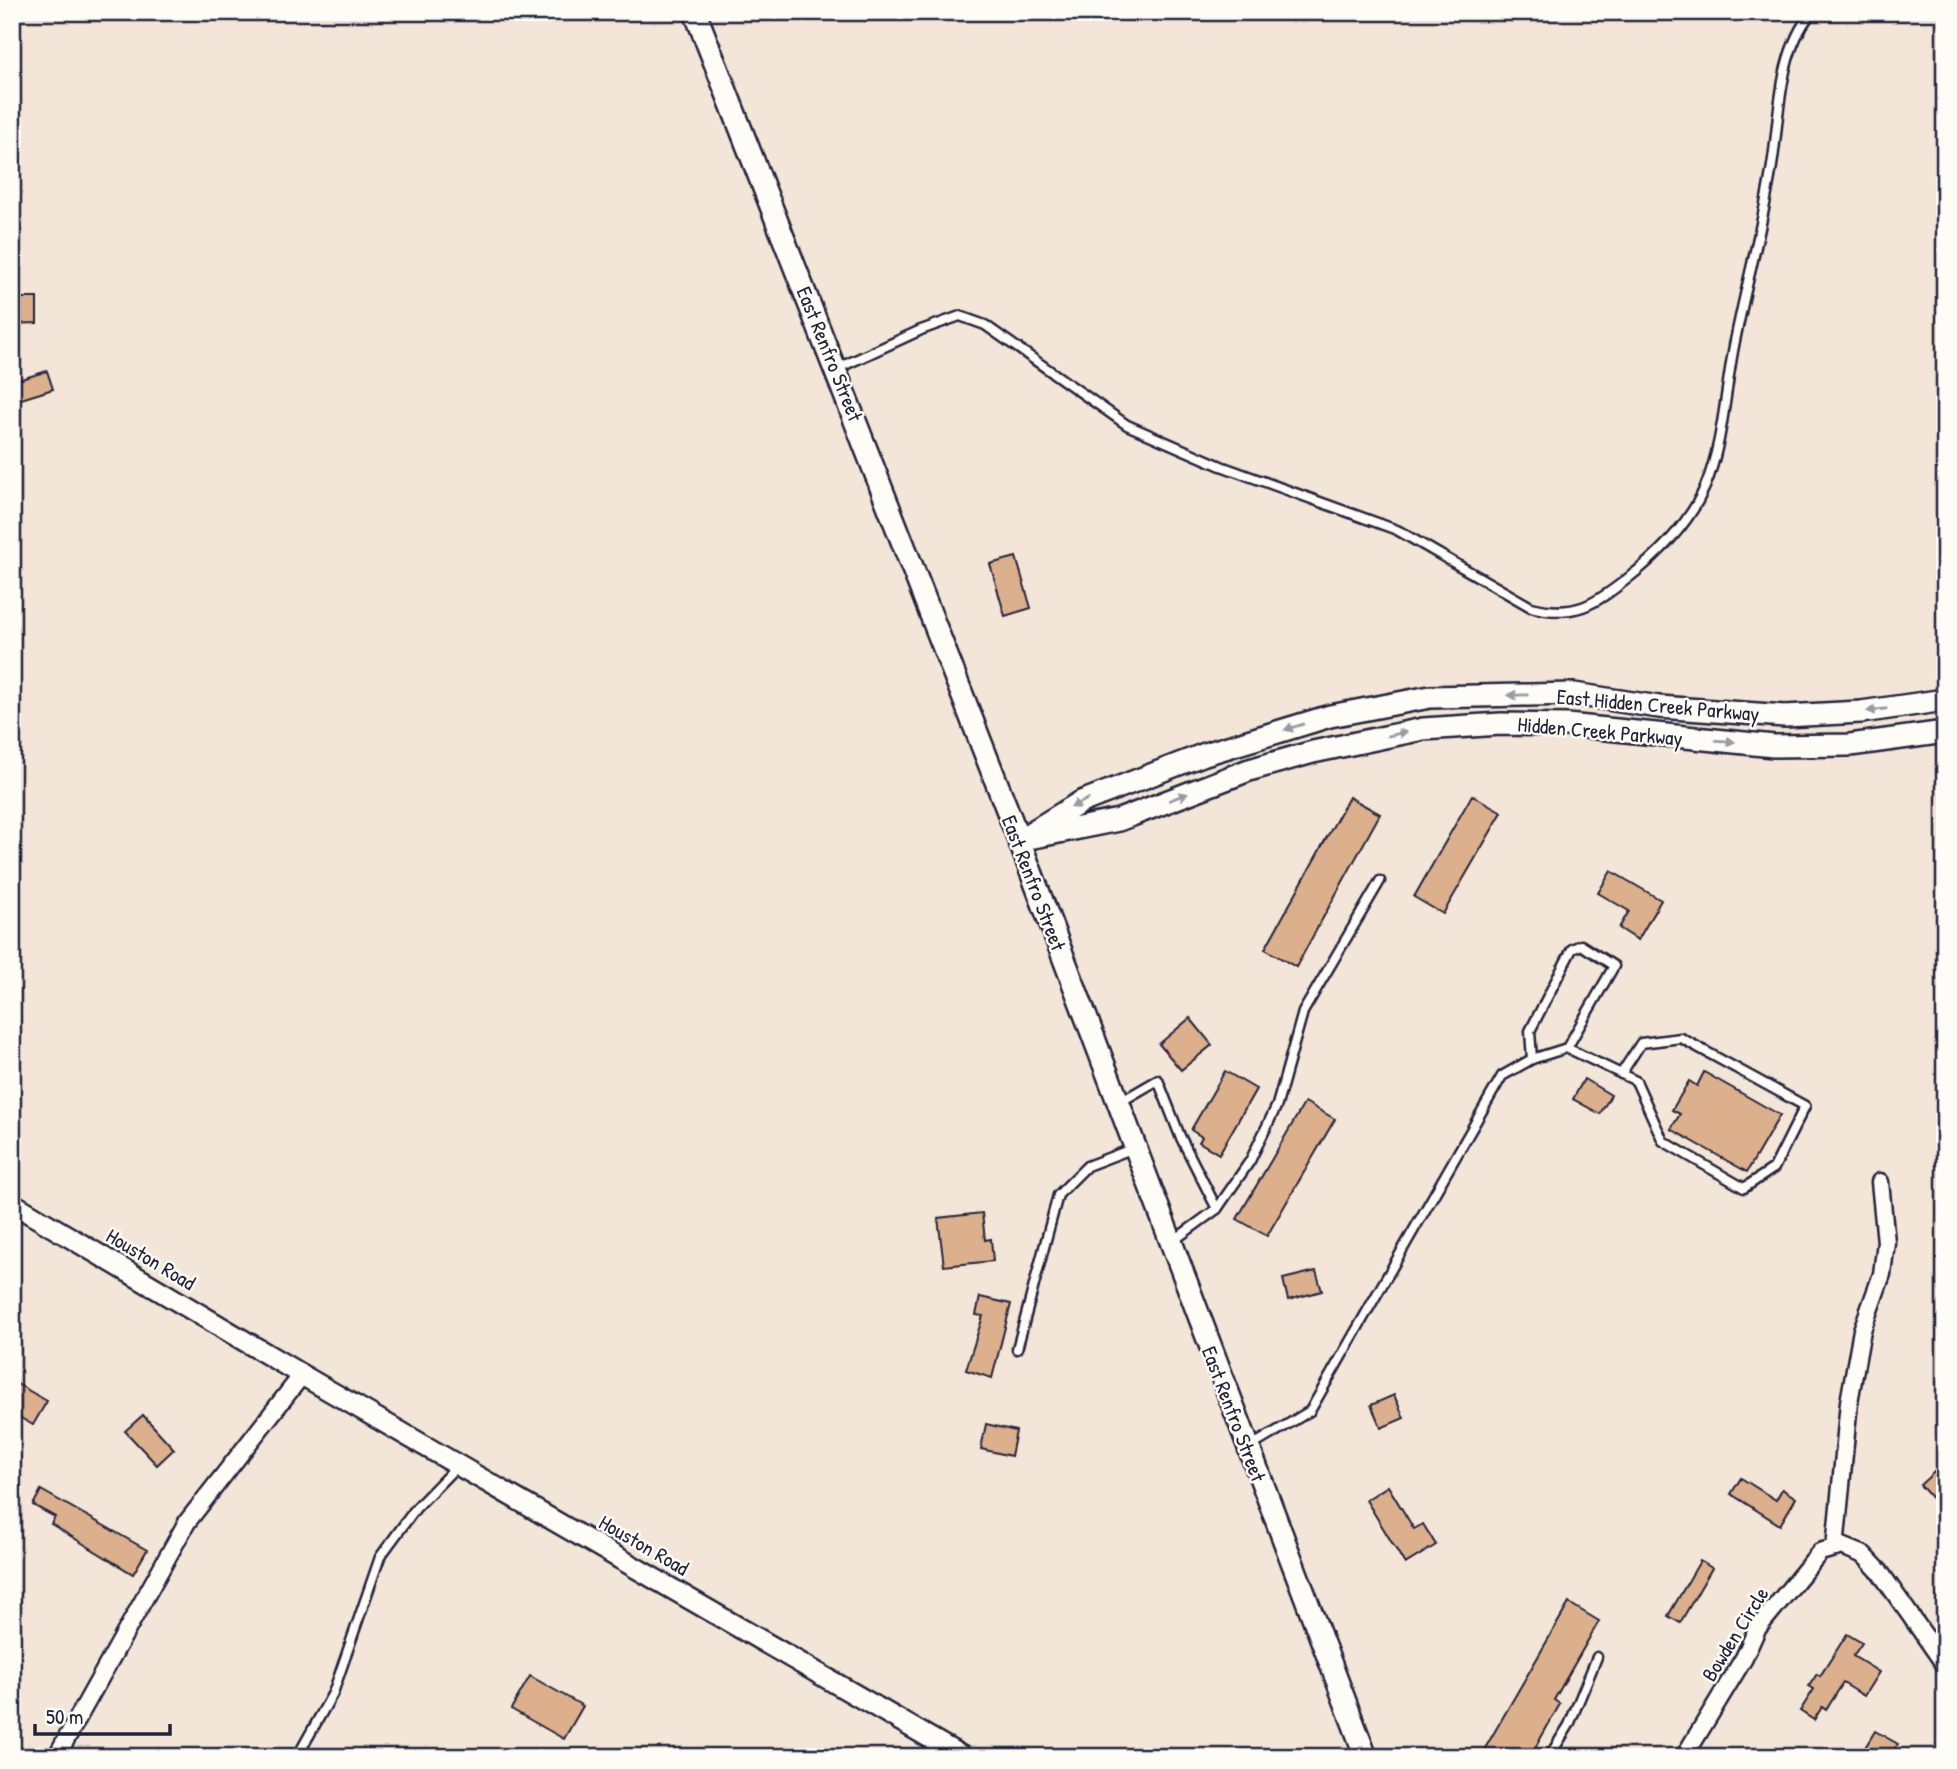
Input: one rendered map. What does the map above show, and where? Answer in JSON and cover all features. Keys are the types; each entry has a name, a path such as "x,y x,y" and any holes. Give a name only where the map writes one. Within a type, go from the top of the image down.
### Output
{"main road":[{"name":"East Renfro Street","path":"695,12 1018,840 1366,1757"},
{"name":"East Hidden Creek Parkway","path":"1018,840 1081,802 1205,754 1330,716 1430,697 1574,694 1659,706 1785,716 1861,712 1945,700"},
{"name":"Hidden Creek Parkway","path":"1018,840 1119,820 1248,770 1313,752 1423,729 1501,724 1567,725 1774,746 1850,745 1945,732"}],"street":[{"path":"1880,1182 1886,1242 1882,1274 1862,1330 1849,1402 1835,1548 1842,1546 1864,1555 1880,1572 1945,1665"},
{"name":"Houston Road","path":"12,1203 302,1375 963,1757"},
{"path":"58,1753 187,1522 302,1375"},
{"name":"Bowden Circle","path":"1684,1757 1744,1658 1757,1629 1803,1569 1820,1552 1835,1548"}],"lane":[{"path":"836,369 920,330 960,316 985,325 1105,411 1158,440 1397,530 1531,607 1553,613 1584,609 1639,570 1667,543 1690,514 1705,486 1715,453 1734,344 1771,172 1787,57 1811,12"},
{"path":"1170,1243 1217,1209 1250,1161 1277,1105 1303,1012 1380,881"},
{"path":"1247,1449 1310,1411 1502,1076 1532,1059 1567,1048 1614,966 1581,945 1572,949 1530,1031 1532,1059"},
{"path":"1567,1048 1621,1074 1636,1081 1663,1141 1744,1188 1774,1168 1805,1107 1681,1038 1641,1043 1621,1074"},
{"path":"1117,1104 1158,1080 1180,1136 1217,1209"},
{"path":"1017,1349 1058,1195 1087,1166 1134,1148"},
{"path":"297,1757 333,1693 380,1557 416,1508 458,1465"},
{"path":"1549,1757 1569,1726 1597,1657"}],"building":[{"path":"12,298 37,298 37,323 12,324"},
{"path":"47,371 53,389 12,402 12,382"},
{"path":"1016,557 1031,608 1005,616 990,564"},
{"path":"1472,795 1502,812 1443,914 1414,897"},
{"path":"1349,797 1380,814 1296,967 1265,949"},
{"path":"1611,871 1661,900 1638,940 1619,928 1629,911 1598,893"},
{"path":"1190,1018 1212,1045 1181,1070 1159,1044"},
{"path":"1225,1071 1256,1089 1219,1154 1199,1142 1202,1137 1191,1130"},
{"path":"1704,1072 1780,1115 1747,1172 1671,1129 1680,1114 1672,1110 1689,1081 1697,1086"},
{"path":"1584,1079 1611,1095 1600,1114 1573,1099"},
{"path":"1305,1102 1335,1119 1267,1236 1237,1219"},
{"path":"982,1213 985,1240 991,1239 993,1261 944,1266 938,1218"},
{"path":"1316,1271 1322,1291 1288,1300 1283,1279"},
{"path":"980,1297 1011,1304 992,1378 966,1370 983,1316 976,1315"},
{"path":"12,1381 47,1401 33,1425 12,1413"},
{"path":"1394,1395 1404,1418 1381,1428 1371,1405"},
{"path":"143,1415 174,1449 157,1465 125,1431"},
{"path":"986,1424 1016,1431 1011,1456 981,1449"},
{"path":"1945,1462 1945,1513 1920,1485"},
{"path":"1741,1478 1776,1500 1782,1489 1796,1498 1780,1525 1731,1494"},
{"path":"1388,1486 1414,1529 1423,1524 1436,1545 1405,1564 1366,1500"},
{"path":"41,1490 147,1550 133,1574 51,1524 55,1517 33,1505"},
{"path":"1700,1561 1712,1568 1680,1623 1668,1616"},
{"path":"1569,1603 1599,1621 1554,1700 1560,1704 1530,1757 1480,1757"},
{"path":"1847,1634 1862,1643 1853,1656 1879,1672 1864,1696 1843,1683 1826,1710 1822,1707 1814,1720 1800,1711 1814,1689 1809,1686 1817,1674 1820,1676"},
{"path":"530,1676 583,1706 564,1739 511,1709"},
{"path":"1875,1731 1898,1744 1890,1757 1873,1757 1863,1751"}]}
